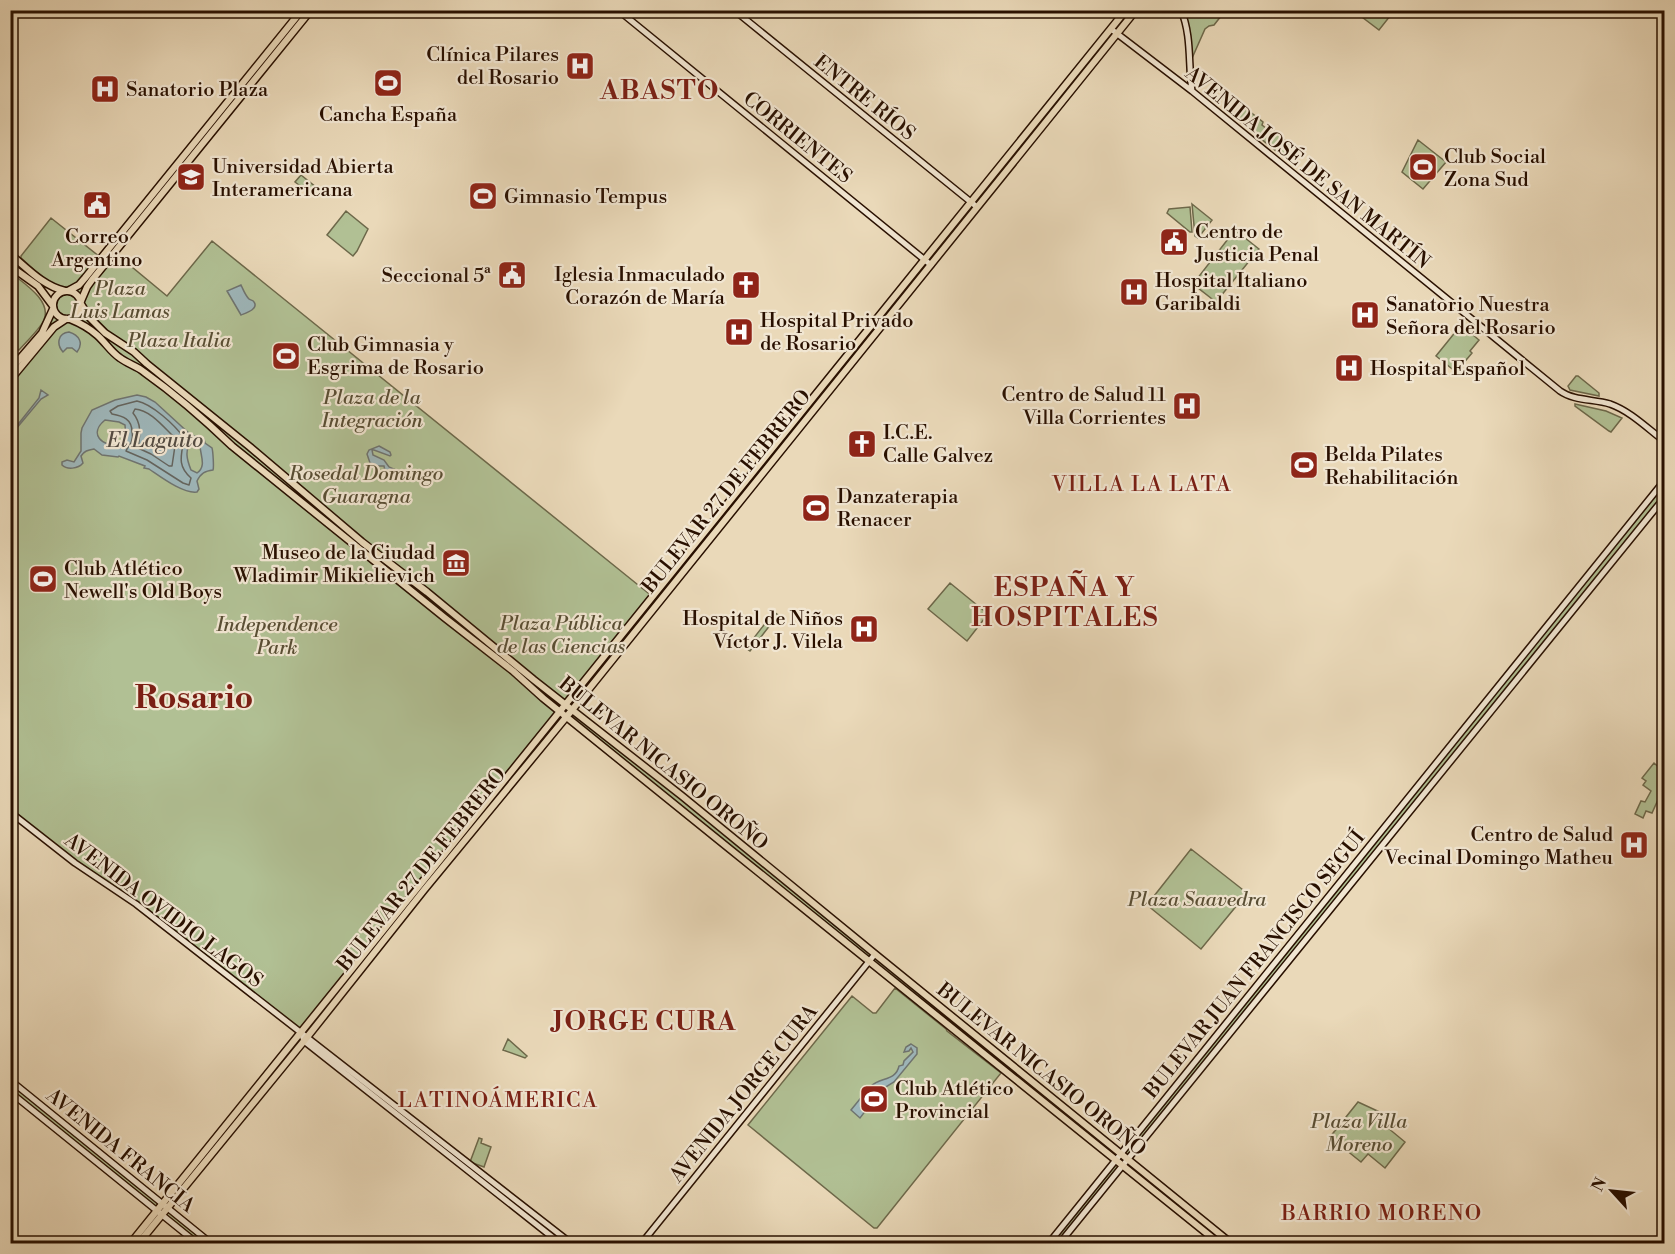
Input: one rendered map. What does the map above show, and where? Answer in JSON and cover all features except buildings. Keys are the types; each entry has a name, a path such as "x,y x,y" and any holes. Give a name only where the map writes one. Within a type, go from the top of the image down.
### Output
{"main road":[{"path":"10,370 42,333 58,294 79,285 302,10"},
{"path":"10,380 54,327 78,313 92,280 311,10"},
{"name":"CORRIENTES","path":"618,10 928,262"},
{"name":"ENTRE RÍOS","path":"734,10 974,205"},
{"name":"BULEVAR 27 DE FEBRERO","path":"974,205 1126,10"},
{"name":"BULEVAR 27 DE FEBRERO","path":"130,1244 306,1039 424,890 572,710 928,262 1136,10"},
{"path":"1181,10 1189,43 1192,91"},
{"name":"AVENIDA JOSÉ DE SAN MARTÍN","path":"1111,29 1192,91 1560,391 1571,397 1617,407 1665,441"},
{"path":"10,254 45,283 76,294 81,303"},
{"name":"BULEVAR 27 DE FEBRERO","path":"165,1205 565,704 928,262"},
{"path":"10,266 38,286 57,315 68,319"},
{"name":"BULEVAR NICASIO OROÑO","path":"81,303 89,317 105,333 123,343 362,542 682,796 1232,1244"},
{"name":"BULEVAR NICASIO OROÑO","path":"68,319 81,324 126,362 145,372 232,446 431,607 513,670 566,716 1220,1244"},
{"path":"126,362 140,358"},
{"name":"BULEVAR JUAN FRANCISCO SEGUÍ","path":"1048,1244 1665,481"},
{"name":"BULEVAR JUAN FRANCISCO SEGUÍ","path":"1059,1244 1665,498"},
{"name":"AVENIDA OVIDIO LAGOS","path":"10,812 75,863 136,904 301,1032"},
{"name":"AVENIDA JORGE CURA","path":"640,1244 875,954"},
{"path":"301,1032 306,1039 561,1244"},
{"path":"306,1039 572,1244"},
{"name":"AVENIDA FRANCIA","path":"10,1080 212,1244"},
{"name":"AVENIDA FRANCIA","path":"10,1092 198,1244"},
{"name":"BULEVAR 27 DE FEBRERO","path":"138,1244 159,1212"}],"green space":[{"name":"Independence Park","path":"302,11 311,11 115,253 167,296 212,241 653,597 301,1032 190,946 75,863 11,812 11,370 42,333 55,298 61,292 75,288"},
{"path":"1181,11 1225,11 1214,25 1205,29 1189,65 1189,51"},
{"path":"1354,11 1394,11 1379,30"},
{"path":"1244,107 1263,122 1262,125 1272,133 1274,131 1293,147 1286,155 1281,155 1238,120 1237,116"},
{"name":"Club Social Zona Sud","path":"1418,140 1446,162 1423,189 1402,172"},
{"path":"301,175 317,188 312,195 295,182"},
{"path":"1192,204 1212,220 1198,238 1195,236"},
{"path":"1190,207 1192,232 1167,213 1169,209"},
{"path":"346,211 368,229 353,256 327,235"},
{"path":"51,218 100,257 81,280 70,286 55,285 21,258"},
{"path":"1235,230 1259,249 1216,302 1193,284"},
{"path":"10,272 35,293 44,306 45,313 44,320 19,350 11,346"},
{"path":"1461,325 1479,340 1470,351 1472,353 1456,372 1436,356"},
{"path":"1576,376 1599,393 1599,396 1570,390 1568,386"},
{"path":"1575,404 1606,411 1622,418 1611,432"},
{"path":"1664,481 1664,498 1128,1159 1232,1243 1220,1243 1123,1165 1059,1243 1048,1243 1116,1160 566,716 572,710 1121,1153"},
{"path":"950,583 988,614 967,641 928,609"},
{"path":"774,612 778,615 750,651 746,648"},
{"path":"1654,763 1664,772 1658,791 1661,793 1652,813 1646,811 1643,818 1635,814 1641,801 1645,802 1651,791 1643,785 1646,781 1642,778"},
{"name":"Plaza Saavedra","path":"1191,849 1247,893 1201,949 1147,905"},
{"name":"Club Atlético Provincial","path":"895,988 1001,1073 877,1228 874,1228 748,1125 852,996 876,1013"},
{"path":"508,1039 527,1056 525,1058 503,1050"},
{"path":"10,1080 212,1243 198,1243 11,1092"},
{"name":"Plaza Villa Moreno","path":"1358,1102 1395,1119 1388,1128 1405,1142 1385,1168 1368,1154 1361,1162 1330,1137"},
{"path":"479,1138 482,1139 481,1143 491,1147 484,1167 470,1162"}],"water":[{"path":"241,285 249,299 254,301 255,307 241,315 227,291"},
{"path":"69,332 79,340 80,346 77,352 72,348 67,348 63,352 59,346 62,334"},
{"path":"41,390 48,395 41,399 11,435 39,398"},
{"name":"El Laguito","path":"137,395 146,397 155,402 191,435 204,439 205,443 212,448 213,470 204,473 199,478 197,492 179,488 144,468 145,466 119,456 102,455 94,449 82,454 83,463 78,467 70,468 62,465 62,462 67,460 74,462 81,451 82,428 92,410 115,400","holes":["105,420 125,425 126,439 120,445 108,444 99,439 98,430","192,441 200,445 202,467 197,473 191,470 187,459 187,451"]},
{"path":"379,446 391,455 372,450 373,455 398,471 402,478 386,476 384,466 370,463 367,454 369,450"},
{"path":"911,1044 917,1048 917,1054 894,1082 884,1088 880,1094 871,1086 895,1074 899,1066 903,1065 913,1052 911,1048 904,1052"},
{"path":"868,1089 877,1096 860,1118 851,1110"}],"place":[{"name":"Clínica Pilares del Rosario","path":"580,66"},
{"name":"Cancha España","path":"388,83"},
{"name":"Sanatorio Plaza","path":"105,89"},
{"name":"Club Social Zona Sud","path":"1423,167"},
{"name":"Universidad Abierta Interamericana","path":"191,177"},
{"name":"Gimnasio Tempus","path":"483,196"},
{"name":"Correo Argentino","path":"97,205"},
{"name":"Centro de Justicia Penal","path":"1174,242"},
{"name":"Seccional 5ª","path":"512,275"},
{"name":"Iglesia Inmaculado Corazón de María","path":"746,285"},
{"name":"Hospital Italiano Garibaldi","path":"1134,292"},
{"name":"Sanatorio Nuestra Señora del Rosario","path":"1365,315"},
{"name":"Hospital Privado de Rosario","path":"739,332"},
{"name":"Club Gimnasia y Esgrima de Rosario","path":"286,356"},
{"name":"Hospital Español","path":"1349,368"},
{"name":"Centro de Salud 11 Villa Corrientes","path":"1187,406"},
{"name":"I.C.E. Calle Galvez","path":"862,444"},
{"name":"Belda Pilates Rehabilitación","path":"1304,465"},
{"name":"Danzaterapia Renacer","path":"816,508"},
{"name":"Museo de la Ciudad Wladimir Mikielievich","path":"456,563"},
{"name":"Club Atlético Newell's Old Boys","path":"43,579"},
{"name":"Hospital de Niños Víctor J. Vilela","path":"864,629"},
{"name":"Centro de Salud Vecinal Domingo Matheu","path":"1634,845"},
{"name":"Club Atlético Provincial","path":"874,1099"}],"district":[{"name":"ABASTO","path":"660,90"},
{"name":"VILLA LA LATA","path":"1142,484"},
{"name":"ESPAÑA Y HOSPITALES","path":"1065,602"},
{"name":"Rosario","path":"194,697"},
{"name":"JORGE CURA","path":"645,1021"},
{"name":"LATINOÁMERICA","path":"498,1100"},
{"name":"BARRIO MORENO","path":"1382,1213"}],"park label":[{"name":"Plaza Luis Lamas","path":"120,300"},
{"name":"Plaza Italia","path":"179,340"},
{"name":"Plaza de la Integración","path":"372,408"},
{"name":"Rosedal Domingo Guaragna","path":"366,484"},
{"name":"Plaza Pública de las Ciencias","path":"561,634"}]}
